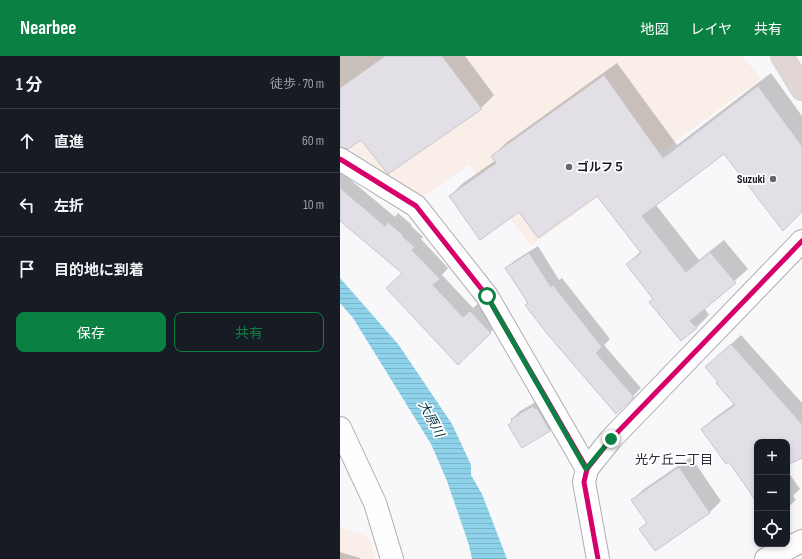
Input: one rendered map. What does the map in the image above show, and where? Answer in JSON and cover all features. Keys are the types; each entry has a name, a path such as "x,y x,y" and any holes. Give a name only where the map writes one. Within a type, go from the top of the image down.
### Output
{"highway":[{"path":"782,56 802,89"}],"street":[{"path":"340,159 416,206 487,296 586,469"},
{"path":"598,559 584,482 586,469 611,439 802,241"},
{"path":"340,428 375,503 392,559"},
{"path":"766,559 802,541"}],"shaded area":[{"path":"340,56 743,56 761,79 531,246 469,165 422,197 340,143"},
{"path":"340,527 369,537 376,559 340,559"}],"water":[{"name":"大原川","path":"340,278 398,344 452,424 471,465 471,475 482,494 507,559 472,559 469,545 447,481 431,444 353,318 340,303"}],"building":[{"path":"385,56 442,56 482,109 388,174 361,140 348,149 340,147 340,88"},
{"path":"604,75 663,158 758,86 802,146 802,212 783,231 724,154 642,216 686,272 710,252 736,283 690,321 697,328 681,341 649,302 653,299 626,264 641,253 597,196 538,238 519,212 480,240 449,196 496,163 491,156"},
{"path":"340,188 385,226 388,222 403,235 402,236 415,247 412,250 440,279 433,285 463,317 470,311 491,333 458,365 386,288 402,273 340,221"},
{"path":"529,253 551,287 553,285 602,347 596,353 634,397 616,414 549,336 525,305 528,303 505,268"},
{"path":"731,344 802,424 802,458 790,464 790,439 754,439 754,498 729,462 726,464 701,429 735,405 716,383 718,382 705,367"},
{"path":"533,406 535,409 537,408 550,431 522,448 508,425 512,422 511,419"},
{"path":"679,467 710,513 655,551 639,529 647,523 631,500"}],"cycle path":[{"path":"340,159 416,206 487,296 587,469"},
{"path":"598,559 584,482 587,469 611,439 802,241"}],"place":[{"name":"ゴルフ５","path":"569,167"},
{"name":"Suzuki","path":"773,179"}],"district":[{"name":"光ケ丘二丁目","path":"674,460"}],"route":[{"path":"487,296 586,469 611,439"}]}
